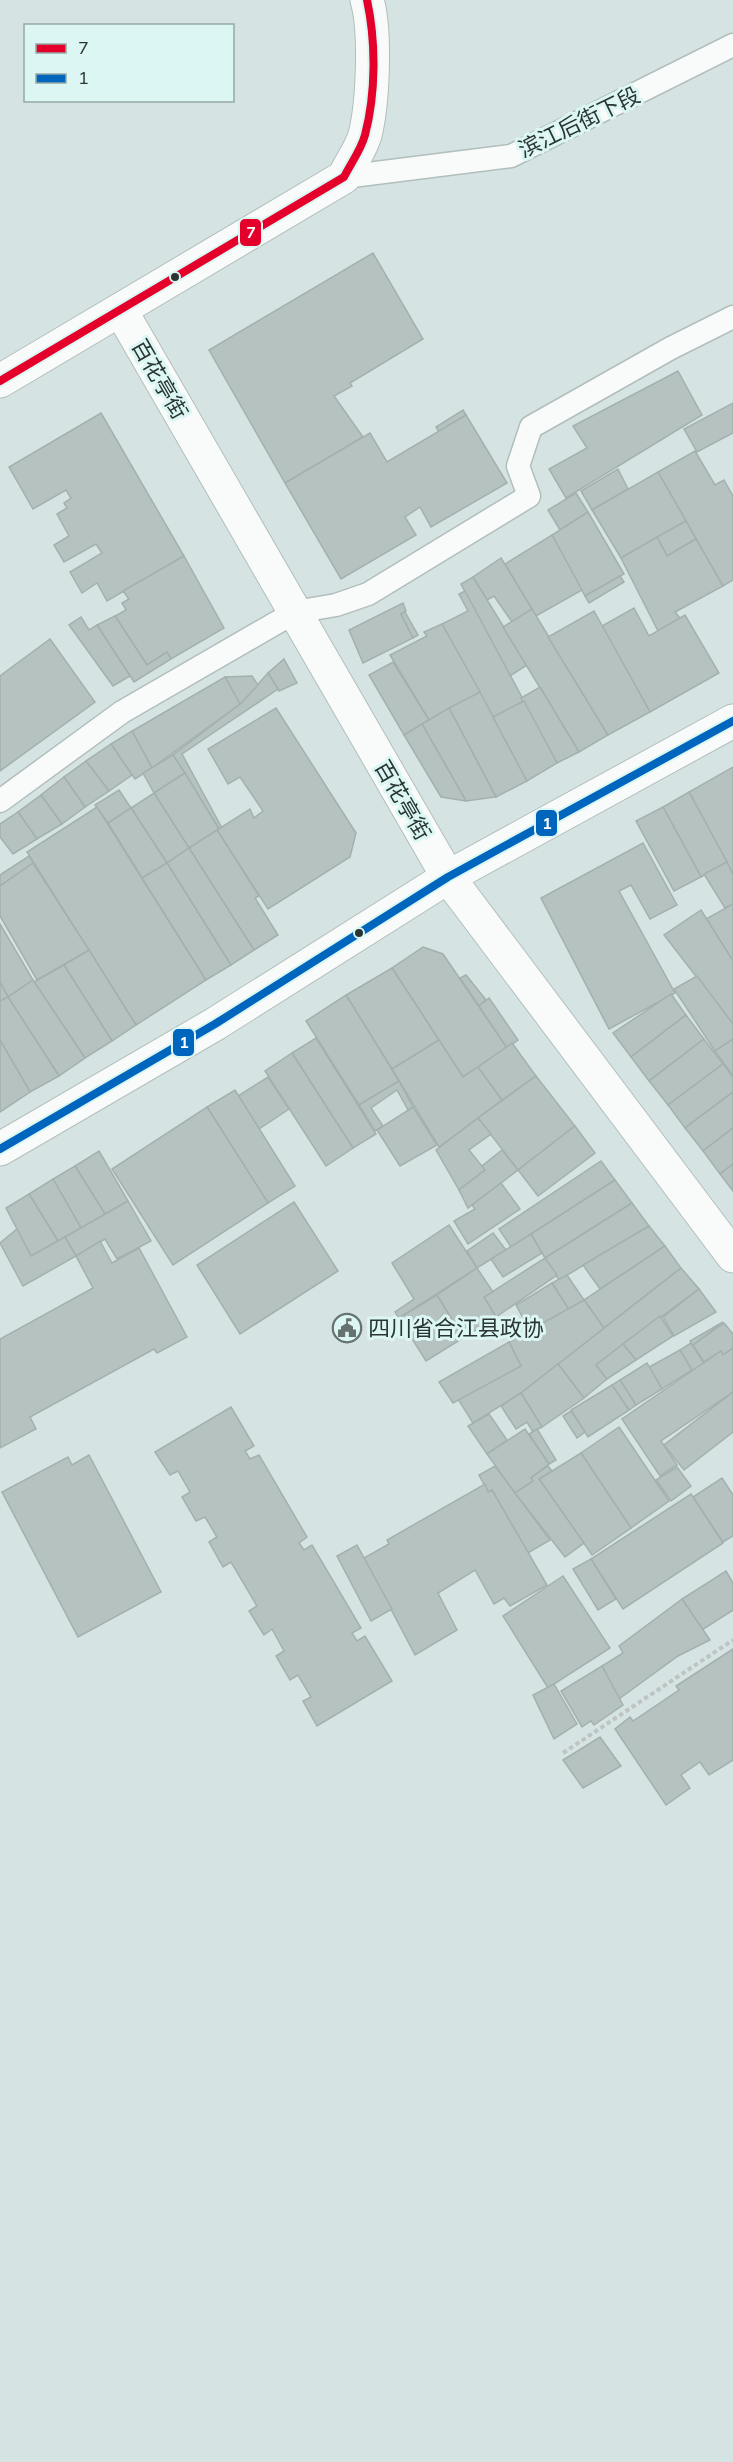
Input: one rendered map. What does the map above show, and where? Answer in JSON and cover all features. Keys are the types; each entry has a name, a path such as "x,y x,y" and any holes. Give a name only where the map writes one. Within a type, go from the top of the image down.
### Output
{"street":[{"path":"0,381 344,177 365,136 372,65 371,14 367,0"},
{"name":"百花亭街","path":"121,311 448,877 733,1256"},
{"path":"0,1149 215,1024 448,877 733,721"}],"lane":[{"name":"滨江后街下段","path":"344,177 511,156 733,45"},
{"path":"0,801 122,712 295,612 336,606 368,594 529,496 518,466 531,427 671,348 733,317"}],"path":[{"path":"563,1753 733,1640"}],"building":[{"path":"373,253 423,339 350,383 352,386 334,396 363,437 285,483 209,350"},
{"path":"678,371 702,415 566,498 549,469 587,448 573,426"},
{"path":"733,403 733,433 697,452 684,429"},
{"path":"463,410 466,415 439,432 436,427"},
{"path":"101,413 184,556 107,601 97,583 82,593 70,572 102,553 96,544 64,562 54,545 69,536 57,514 67,508 64,503 71,498 66,490 33,509 9,467"},
{"path":"466,415 507,483 431,527 420,507 405,517 416,535 341,579 285,483 370,433 387,462"},
{"path":"695,451 715,485 724,480 733,496 733,580 723,586 658,472"},
{"path":"618,469 628,489 592,510 581,491"},
{"path":"658,472 686,521 621,558 592,510"},
{"path":"576,493 588,512 560,530 548,510"},
{"path":"588,512 624,574 585,596 552,535"},
{"path":"686,521 696,539 667,556 657,537"},
{"path":"552,535 582,590 536,616 505,564"},
{"path":"657,537 667,556 696,539 723,586 675,612 680,618 658,631 621,558"},
{"path":"184,556 224,628 171,659 167,652 147,665 115,616 126,610 122,603 129,599 123,591"},
{"path":"501,558 532,609 512,622 494,596 487,600 473,577"},
{"path":"620,576 624,582 589,603 585,596"},
{"path":"473,577 527,665 510,676 461,584"},
{"path":"465,591 524,701 493,717 442,624 468,611 459,594"},
{"path":"403,603 406,611 401,614 413,638 363,663 349,630"},
{"path":"634,608 649,636 685,615 719,673 650,712 602,626"},
{"path":"532,609 608,735 579,752 503,627"},
{"path":"594,611 650,712 608,735 548,637"},
{"path":"405,612 418,635 413,638 401,614"},
{"path":"115,616 147,665 167,652 171,659 134,682 97,625"},
{"path":"81,617 89,630 97,625 130,676 113,686 69,625"},
{"path":"442,624 480,692 429,720 390,655 427,636 424,632"},
{"path":"50,639 95,702 0,771 0,676"},
{"path":"284,659 297,683 279,691 268,673"},
{"path":"393,662 429,720 404,735 369,675"},
{"path":"268,673 278,689 182,754 222,828 219,829 173,755 240,704"},
{"path":"252,676 258,685 240,704 225,677"},
{"path":"225,677 240,704 152,768 132,731"},
{"path":"540,687 579,752 557,763 521,698"},
{"path":"480,692 527,781 496,797 449,708"},
{"path":"524,701 557,763 527,781 493,717"},
{"path":"276,708 356,833 350,857 268,909 217,830 250,809 254,818 263,811 240,777 228,784 208,749"},
{"path":"449,708 496,797 466,801 422,724"},
{"path":"422,724 466,801 441,797 404,735"},
{"path":"132,731 152,768 135,779 111,744"},
{"path":"111,744 132,775 109,791 86,761"},
{"path":"173,755 185,773 154,793 143,773"},
{"path":"86,761 109,791 85,807 64,777"},
{"path":"733,767 733,874 689,792"},
{"path":"185,773 219,829 189,848 154,793"},
{"path":"64,777 85,807 62,824 41,795"},
{"path":"119,790 131,808 108,823 95,805"},
{"path":"689,792 727,862 701,877 663,807"},
{"path":"154,793 189,848 167,863 131,808"},
{"path":"41,795 62,824 37,839 18,812"},
{"path":"97,807 206,980 136,1025 27,852"},
{"path":"663,807 701,877 674,891 636,821"},
{"path":"131,808 167,863 142,878 108,823"},
{"path":"18,812 37,839 13,854 0,837 0,824"},
{"path":"217,830 259,896 255,898 278,935 254,950 189,848"},
{"path":"643,843 677,905 650,919 631,885 619,891 675,993 609,1029 541,898"},
{"path":"189,848 254,950 231,965 167,863"},
{"path":"29,856 33,863 0,886 0,875"},
{"path":"727,862 733,875 733,904 725,908 704,874"},
{"path":"33,863 89,950 37,980 0,916 0,886"},
{"path":"167,863 231,965 206,980 142,878"},
{"path":"733,904 733,957 731,958 706,919"},
{"path":"701,910 733,961 733,1024 664,935"},
{"path":"0,924 33,980 8,997 0,982"},
{"path":"423,947 443,954 507,1048 463,1077 392,968"},
{"path":"89,950 136,1025 112,1041 64,965"},
{"path":"64,965 112,1041 85,1058 34,982"},
{"path":"392,968 439,1040 392,1069 346,995"},
{"path":"466,975 486,1000 479,1006 460,978"},
{"path":"697,976 733,1024 733,1039 715,1051 674,989"},
{"path":"33,980 85,1058 59,1076 8,997"},
{"path":"0,982 8,997 0,1001"},
{"path":"671,994 686,1015 631,1057 613,1033"},
{"path":"346,995 399,1081 359,1105 306,1021"},
{"path":"8,997 59,1076 30,1092 0,1040 0,1001"},
{"path":"489,998 518,1040 507,1048 479,1006"},
{"path":"686,1015 704,1039 649,1081 631,1057"},
{"path":"316,1038 376,1134 353,1148 292,1053"},
{"path":"704,1039 723,1064 668,1105 649,1081"},
{"path":"733,1039 733,1076 715,1051"},
{"path":"0,1040 30,1092 0,1112"},
{"path":"439,1040 463,1077 478,1067 502,1100 439,1147 392,1069"},
{"path":"512,1043 536,1076 502,1100 478,1067"},
{"path":"292,1053 353,1148 326,1166 265,1071"},
{"path":"723,1064 733,1077 733,1092 685,1128 668,1105"},
{"path":"536,1076 575,1126 518,1170 478,1118"},
{"path":"268,1077 289,1109 259,1129 238,1096"},
{"path":"399,1081 413,1107 408,1110 397,1090 371,1108 383,1126 375,1131 359,1105"},
{"path":"235,1090 295,1186 268,1203 207,1107"},
{"path":"733,1092 733,1128 703,1151 685,1128"},
{"path":"207,1107 268,1203 173,1265 112,1169"},
{"path":"413,1107 437,1145 400,1166 377,1130"},
{"path":"478,1118 491,1134 469,1150 485,1170 459,1190 436,1150"},
{"path":"575,1126 595,1153 538,1196 518,1170"},
{"path":"733,1128 733,1164 720,1174 703,1151"},
{"path":"502,1150 518,1170 468,1208 459,1190 485,1170 482,1166"},
{"path":"99,1151 128,1201 105,1214 75,1166"},
{"path":"601,1161 615,1180 511,1247 499,1229"},
{"path":"733,1164 733,1191 720,1174"},
{"path":"75,1166 105,1214 81,1228 53,1179"},
{"path":"53,1179 81,1228 58,1241 29,1194"},
{"path":"615,1180 632,1203 545,1258 531,1234"},
{"path":"501,1183 520,1209 468,1244 454,1221 475,1209 472,1205"},
{"path":"29,1194 58,1241 31,1256 6,1208"},
{"path":"128,1201 151,1241 117,1259 105,1239 76,1256 65,1237"},
{"path":"294,1202 338,1271 240,1334 197,1265"},
{"path":"632,1203 649,1226 559,1280 545,1258"},
{"path":"449,1225 477,1268 399,1318 395,1312 414,1299 392,1263"},
{"path":"649,1226 665,1246 600,1289 583,1265"},
{"path":"17,1229 31,1256 65,1237 76,1256 23,1286 0,1243"},
{"path":"493,1233 506,1250 477,1268 467,1251"},
{"path":"531,1234 542,1253 503,1277 491,1259"},
{"path":"100,1241 112,1263 139,1248 187,1337 157,1353 154,1349 30,1417 36,1429 0,1448 0,1339 93,1288 76,1256"},
{"path":"665,1246 681,1268 604,1328 584,1300"},
{"path":"545,1258 557,1275 496,1317 484,1297"},
{"path":"477,1268 493,1292 484,1297 496,1317 463,1338 437,1295"},
{"path":"681,1268 699,1289 596,1365 607,1379 584,1398 558,1364"},
{"path":"567,1275 584,1300 569,1310 552,1283"},
{"path":"552,1283 569,1310 530,1331 516,1305"},
{"path":"699,1289 716,1312 674,1336 663,1317"},
{"path":"437,1295 463,1338 426,1361 399,1318"},
{"path":"584,1300 604,1328 521,1393 473,1423 458,1399 521,1366 509,1342"},
{"path":"660,1316 673,1336 636,1360 623,1344"},
{"path":"723,1322 693,1345 691,1343 690,1341"},
{"path":"724,1323 733,1334 733,1348 723,1355 721,1351 704,1362 693,1345"},
{"path":"509,1342 521,1366 453,1403 439,1382"},
{"path":"691,1343 704,1363 692,1371 680,1350"},
{"path":"623,1344 636,1360 607,1379 596,1365"},
{"path":"733,1348 733,1392 661,1441 677,1465 660,1476 622,1419 721,1351 723,1355"},
{"path":"680,1350 692,1370 662,1389 649,1367"},
{"path":"647,1363 662,1389 636,1405 620,1380"},
{"path":"558,1364 584,1398 542,1427 521,1393"},
{"path":"620,1380 636,1405 629,1410 612,1385"},
{"path":"612,1385 629,1410 588,1437 571,1410"},
{"path":"733,1392 733,1432 684,1470 664,1445"},
{"path":"521,1393 542,1427 533,1432 527,1422 516,1429 501,1406"},
{"path":"231,1407 254,1446 245,1451 250,1459 259,1455 307,1537 299,1543 304,1550 312,1545 361,1628 352,1633 357,1641 365,1636 392,1681 317,1726 303,1701 311,1697 298,1675 290,1680 276,1656 284,1651 272,1629 264,1635 249,1611 257,1606 231,1562 223,1567 209,1542 217,1537 205,1517 196,1521 182,1497 190,1492 178,1471 170,1475 155,1452"},
{"path":"571,1411 585,1432 577,1438 563,1416"},
{"path":"489,1414 507,1440 487,1454 468,1426"},
{"path":"619,1427 669,1501 631,1528 581,1453"},
{"path":"525,1429 549,1464 531,1478 533,1481 515,1493 487,1454"},
{"path":"537,1429 556,1460 549,1464 529,1434"},
{"path":"581,1453 631,1528 592,1555 539,1479"},
{"path":"89,1455 161,1592 78,1637 2,1492 68,1457 72,1465"},
{"path":"495,1466 550,1540 528,1553 492,1490 488,1492 479,1475"},
{"path":"548,1466 552,1471 539,1479 584,1543 565,1557 515,1493 533,1481 531,1478"},
{"path":"677,1467 691,1486 671,1501 656,1480"},
{"path":"722,1478 733,1495 733,1536 723,1542 693,1497"},
{"path":"485,1484 488,1492 492,1490 547,1585 510,1606 504,1598 494,1604 475,1570 438,1593 457,1630 415,1655 364,1558 389,1544 387,1540"},
{"path":"691,1494 723,1543 623,1609 591,1559"},
{"path":"357,1545 392,1609 371,1621 337,1556"},
{"path":"591,1559 616,1599 598,1610 573,1569"},
{"path":"726,1571 733,1583 733,1610 702,1630 682,1599"},
{"path":"563,1576 610,1648 548,1688 503,1616"},
{"path":"682,1599 710,1640 678,1656 619,1699 602,1666 623,1653 619,1646"},
{"path":"733,1649 733,1760 709,1775 700,1762 681,1775 690,1788 666,1805 615,1729 630,1717 633,1721 679,1690 676,1686"},
{"path":"602,1666 623,1705 594,1725 591,1721 582,1727 561,1691"},
{"path":"554,1684 577,1724 554,1739 533,1695"},
{"path":"600,1737 621,1766 583,1788 563,1760"}],"transit line":[{"name":"7","path":"0,381 344,177 363,141 369,119 374,68 367,0"},
{"name":"1","path":"0,1149 215,1024 448,877 733,721"}],"place":[{"name":"四川省合江县政协","path":"347,1328"}]}
